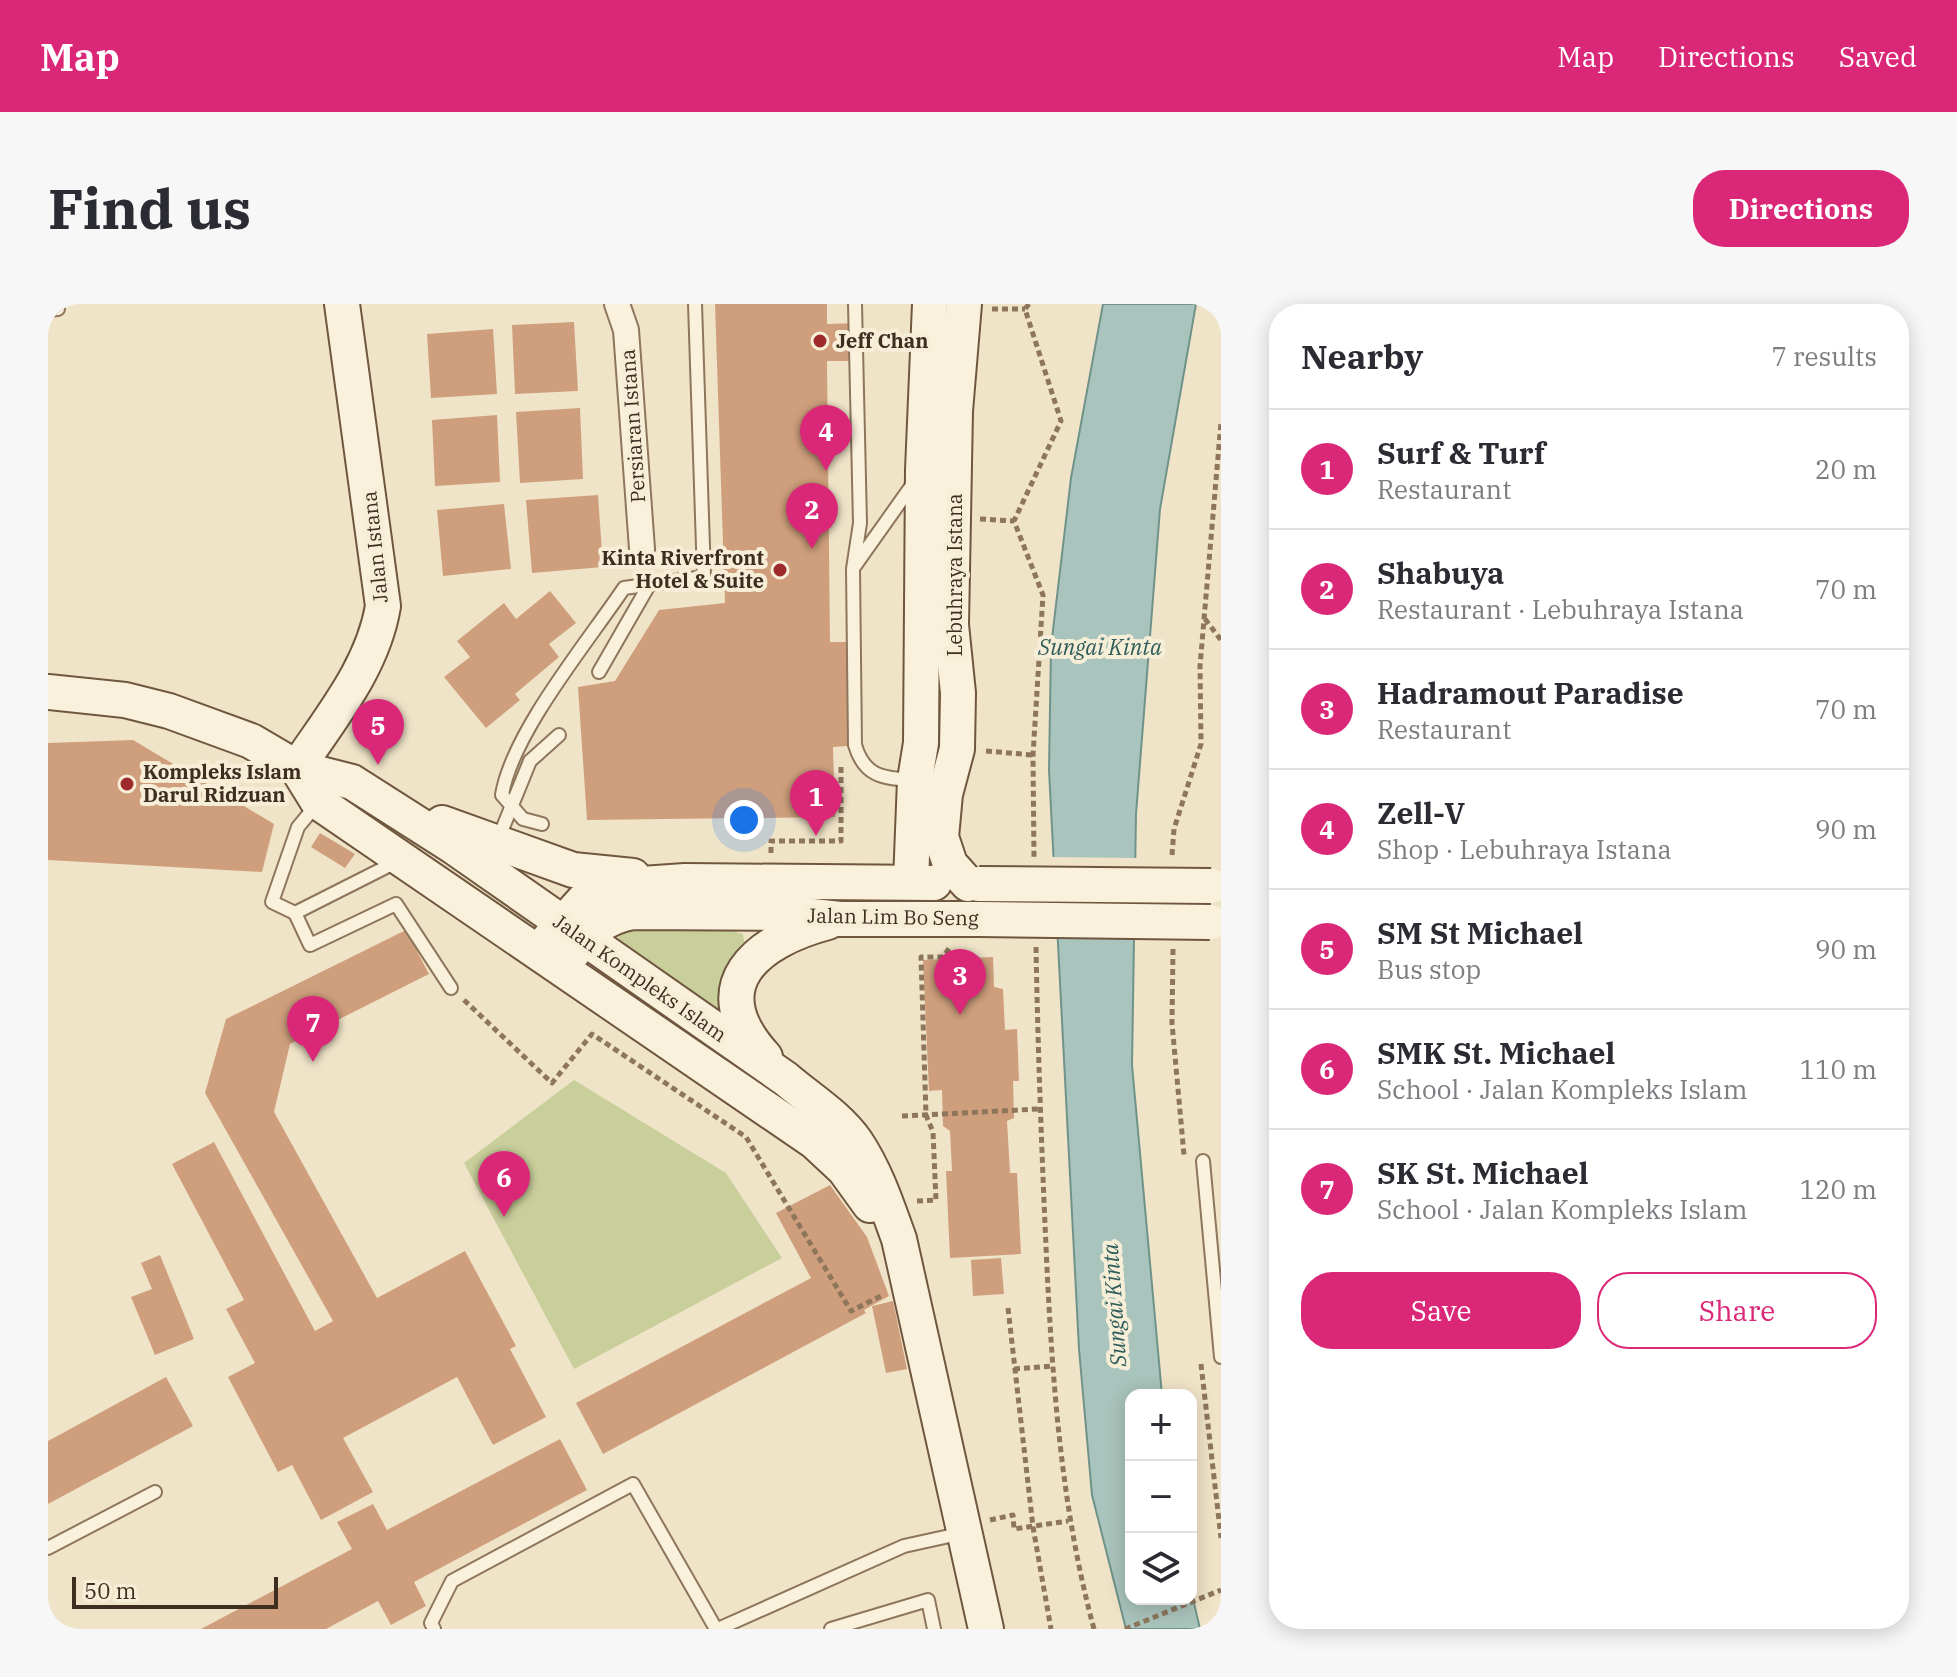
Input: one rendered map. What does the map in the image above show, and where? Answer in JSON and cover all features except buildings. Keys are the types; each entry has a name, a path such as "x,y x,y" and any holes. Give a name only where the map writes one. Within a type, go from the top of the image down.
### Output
{"main road":[{"name":"Jalan Istana","path":"297,768 366,662 378,634 383,606 342,304"},
{"name":"Lebuhraya Istana","path":"911,882 922,704 923,470 930,304"},
{"name":"Lebuhraya Istana","path":"974,884 950,864 941,837 945,794 957,749 958,693 951,625 955,411 977,306"},
{"path":"915,780 929,763 940,722 951,625"},
{"name":"Jalan Kompleks Islam","path":"48,692 125,700 169,711 251,741 297,768 352,782 380,798 786,1079 831,1114 855,1140 878,1183 897,1278 986,1629"},
{"name":"Jalan Kompleks Islam","path":"297,768 318,802 815,1142 844,1169 872,1208 897,1278"},
{"path":"380,798 496,845 573,870 685,881"},
{"path":"549,961 572,931 574,908 597,892 627,885 685,881"},
{"name":"Jalan Lim Bo Seng","path":"685,881 1216,886"},
{"path":"911,882 932,901 967,924"},
{"name":"Jalan Lim Bo Seng","path":"572,931 633,912 784,913 840,919 967,924 1216,922"},
{"path":"786,1079 744,1028 737,1008 738,986 759,951 800,929 840,919"}],"street":[{"name":"Persiaran Istana","path":"617,304 626,330 642,549"}],"lane":[{"path":"48,310 58,309 57,304"},
{"path":"542,824 523,819 502,795 506,771 522,738 624,588 704,577 695,304"},
{"path":"855,304 860,523 853,569 855,745 867,771 881,778 915,780"},
{"path":"853,569 923,470"},
{"path":"599,672 649,585"},
{"path":"496,845 513,810 530,761 559,735"},
{"path":"318,802 298,827 272,902 295,913 310,945 396,904 451,988"},
{"path":"295,913 402,859"},
{"path":"1203,1161 1221,1357"},
{"path":"434,1629 431,1623 452,1581 633,1484 717,1629 904,1546 962,1530"},
{"path":"48,1548 155,1492"},
{"path":"831,1629 928,1600 934,1629"}],"path":[{"path":"977,306 1027,307 1061,421 1014,521 1043,595 1033,755 1035,863"},
{"path":"1170,870 1174,829 1201,744 1204,617 1221,422"},
{"path":"984,519 1014,521"},
{"path":"1204,617 1221,640"},
{"path":"957,749 1033,755"},
{"path":"771,858 784,859"},
{"path":"910,1201 936,1200 933,1132 926,1115 921,957 943,957 967,924"},
{"path":"1036,940 1039,1109 1052,1366 1068,1521 1094,1629"},
{"path":"451,988 552,1083 592,1034 746,1137 851,1311 897,1278"},
{"path":"902,1116 1039,1109"},
{"path":"1008,1308 1033,1527 1051,1629"},
{"path":"1014,1369 1052,1366"},
{"path":"962,1530 1013,1515 1014,1529 1068,1521"},
{"path":"1125,1629 1221,1590"}],"green space":[{"path":"630,929 725,929 743,934 745,946 716,1013 617,944 619,936"},
{"path":"574,1080 726,1173 782,1258 574,1369 464,1163"}],"water":[{"name":"Sungai Kinta","path":"1103,304 1196,304 1160,509 1136,814 1132,1065 1161,1389 1125,1389 1125,1605 1194,1605 1200,1629 1126,1629 1092,1495 1079,1349 1049,770 1051,647 1071,478"}],"pier":[{"path":"1050,857 1139,858 1138,938 1054,937"}],"place":[{"name":"Jeff Chan","path":"820,341"},
{"name":"Zell-V","path":"826,471"},
{"name":"Shabuya","path":"812,549"},
{"name":"Kinta Riverfront Hotel & Suite","path":"780,570"},
{"name":"SM St Michael","path":"378,765"},
{"name":"Kompleks Islam Darul Ridzuan","path":"127,784"},
{"name":"Surf & Turf","path":"816,836"},
{"name":"Hadramout Paradise","path":"960,1015"},
{"name":"SK St. Michael","path":"313,1062"},
{"name":"SMK St. Michael","path":"504,1217"}]}
